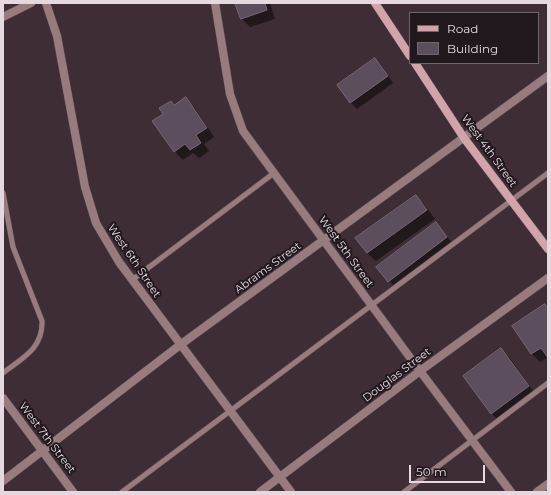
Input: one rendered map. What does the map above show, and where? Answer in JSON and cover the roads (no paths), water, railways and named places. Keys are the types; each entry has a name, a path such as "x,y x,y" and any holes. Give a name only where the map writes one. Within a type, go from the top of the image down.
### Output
{"main road":[{"path":"375,3 409,54"},
{"name":"West 4th Street","path":"416,64 464,138 548,249"}],"street":[{"path":"3,17 31,3"},
{"name":"West 6th Street","path":"46,3 57,36 85,187 96,223 119,262 132,280 291,492"},
{"name":"West 5th Street","path":"215,3 230,94 243,131 511,492"},
{"name":"Abrams Street","path":"3,481 180,345 548,76"},
{"name":"Douglas Street","path":"260,492 420,371 548,278"},
{"name":"West 7th Street","path":"3,398 74,492"},
{"path":"537,492 548,484"}],"lane":[{"path":"132,280 274,173"},
{"path":"122,492 548,174"},
{"path":"3,193 13,247 42,321 42,327 40,338 33,350 3,373"},
{"path":"404,492 548,383"}]}
